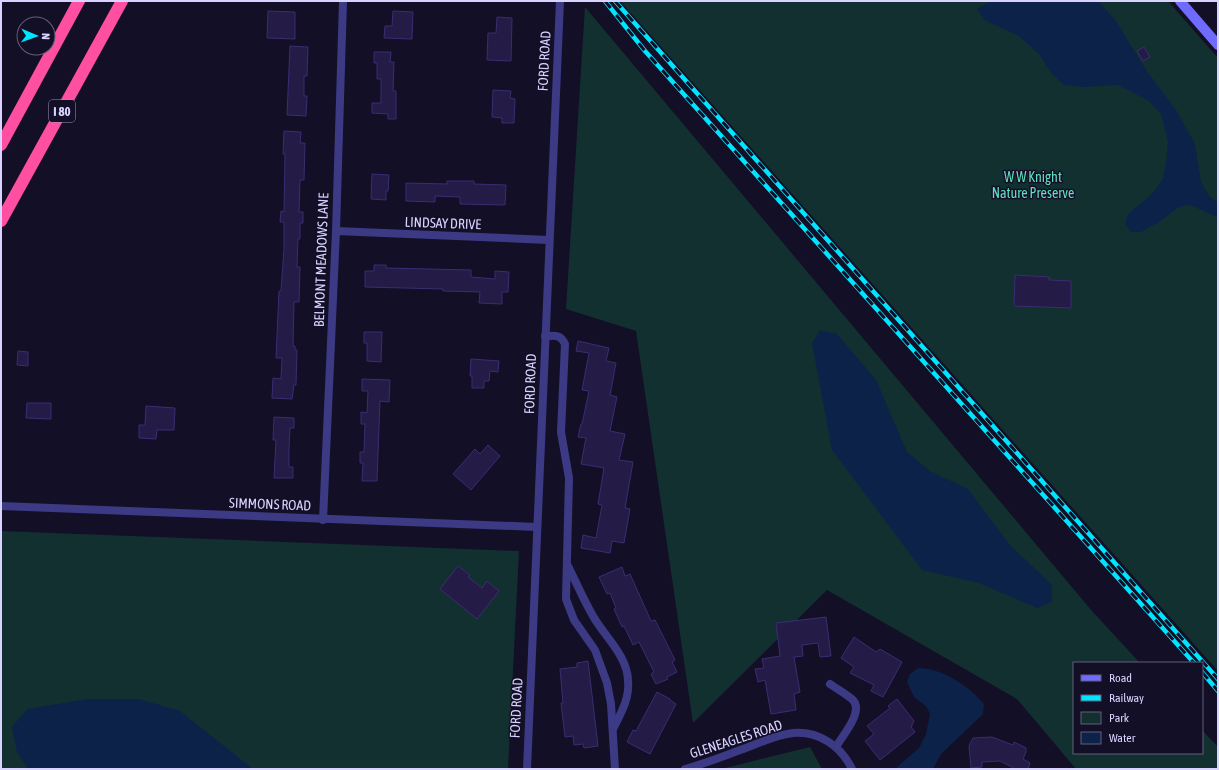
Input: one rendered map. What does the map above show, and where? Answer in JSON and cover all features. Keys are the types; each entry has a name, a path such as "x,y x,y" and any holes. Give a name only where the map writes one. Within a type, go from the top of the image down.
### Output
{"highway":[{"name":"I 80","path":"1,145 79,1"},
{"name":"I 80","path":"1,221 122,1"}],"main road":[{"path":"1180,1 1218,45"}],"street":[{"name":"BELMONT MEADOWS LANE","path":"323,520 336,231 343,1"},
{"name":"FORD ROAD","path":"527,769 560,1"},
{"name":"LINDSAY DRIVE","path":"336,231 549,240"},
{"path":"545,336 558,336 562,338 565,344 561,432 568,478 566,599 574,620 594,650 607,683 611,704 615,769"},
{"name":"SIMMONS ROAD","path":"1,506 323,520 537,527"},
{"path":"567,563 593,616 621,657 626,668 628,679 626,702 613,730"},
{"path":"830,684 854,701 856,708 856,715 836,747"},
{"name":"GLENEAGLES ROAD","path":"685,769 773,738 792,733 812,735 830,742 848,761 852,769"}],"green space":[{"name":"W W Knight Nature Preserve","path":"620,1 1168,1 1218,58 1218,671"},
{"path":"585,7 1092,611 1139,662 1073,662 1073,754 1203,754 1203,731 1218,747 1218,769 1076,769 1017,699 827,590 693,723 636,331 566,309"},
{"path":"1,531 519,551 508,769 1,769"},
{"path":"810,747 822,769 721,769"}],"water":[{"path":"992,1 1098,1 1116,21 1146,70 1176,110 1195,144 1201,182 1210,197 1218,203 1218,218 1191,205 1179,207 1159,222 1141,232 1131,232 1125,224 1128,214 1153,193 1163,179 1168,142 1161,114 1149,101 1118,85 1083,87 1064,85 1050,72 1040,55 1019,36 984,20 977,9"},
{"path":"820,330 837,334 876,380 907,452 930,471 968,489 1010,545 1052,585 1052,602 1037,608 979,583 922,570 832,450 812,343"},
{"path":"918,668 936,671 963,685 984,704 983,714 941,754 933,769 895,769 919,748 926,734 930,714 926,706 914,697 907,682 910,674"},
{"path":"88,699 139,699 180,711 253,769 28,769 17,752 12,727 27,709"}],"building":[{"path":"268,11 295,12 295,39 267,38"},
{"path":"393,11 413,12 412,39 384,38 385,26 392,26"},
{"path":"497,17 512,18 511,61 487,60 488,33 496,33"},
{"path":"290,46 308,47 307,76 304,76 304,96 307,96 306,116 287,115"},
{"path":"1144,47 1150,57 1143,61 1137,51"},
{"path":"374,52 391,52 390,62 394,62 393,91 396,91 396,119 388,119 388,114 372,113 372,103 381,103 381,79 377,79 377,63 374,63"},
{"path":"493,90 511,91 510,98 515,99 514,123 502,123 502,118 492,117"},
{"path":"284,131 301,132 300,143 305,143 304,180 300,180 299,212 303,212 303,223 300,223 300,239 298,239 297,267 300,267 299,302 294,302 293,346 295,346 295,350 297,350 296,385 294,385 292,399 272,398 273,378 281,379 282,358 276,358 279,291 281,291 284,249 284,222 280,222 281,211 284,212"},
{"path":"372,174 389,175 386,200 371,199"},
{"path":"447,181 474,181 474,184 506,185 505,205 460,204 460,197 435,196 435,202 406,201 406,183 447,184"},
{"path":"374,265 386,265 386,268 471,270 471,277 495,279 495,271 509,272 508,292 502,292 502,304 479,303 480,292 443,291 443,289 365,287 365,271 374,271"},
{"path":"1015,275 1049,277 1049,280 1071,281 1071,308 1014,306"},
{"path":"364,332 382,332 381,362 367,361 367,343 364,343"},
{"path":"578,341 609,348 606,361 616,363 610,395 617,397 610,431 625,434 619,460 633,462 625,508 630,509 624,543 612,541 610,553 581,548 583,535 596,538 602,505 598,504 604,468 581,464 586,438 578,437 589,391 582,390 589,353 576,351"},
{"path":"18,351 28,352 28,366 17,365"},
{"path":"471,359 499,361 498,372 490,371 489,381 484,381 484,388 472,388 472,376 470,376"},
{"path":"362,379 390,380 389,402 380,401 377,481 362,481 363,463 360,463 360,452 364,452 365,424 361,424 361,412 367,413 368,391 362,391"},
{"path":"27,403 51,403 51,419 26,418"},
{"path":"146,406 175,408 174,430 157,430 156,439 139,438 139,425 145,425"},
{"path":"274,417 294,418 294,428 290,428 289,449 289,467 293,467 293,478 274,478 276,440 273,440"},
{"path":"488,445 500,456 471,490 453,474 475,449 480,454"},
{"path":"458,566 470,575 468,577 482,588 487,581 499,591 477,619 440,589"},
{"path":"622,567 625,576 630,574 651,621 655,620 675,660 672,662 677,672 667,677 668,679 656,684 651,674 654,672 639,642 633,645 624,626 622,627 614,609 616,608 610,593 607,594 599,577"},
{"path":"826,617 831,656 820,657 818,643 802,645 803,656 794,657 800,692 794,694 796,710 771,714 765,680 758,682 755,669 764,668 762,659 780,656 776,623"},
{"path":"854,637 876,652 880,649 902,662 883,697 871,691 874,685 850,673 854,667 841,658"},
{"path":"588,661 598,746 584,748 583,744 574,745 573,736 565,737 561,703 563,703 560,669 577,667 577,663"},
{"path":"657,692 676,704 650,754 627,742 633,730 636,731"},
{"path":"897,699 914,721 911,727 915,732 880,760 865,741 874,734 867,726 890,708 888,706"},
{"path":"992,737 1013,745 1014,742 1026,748 1023,759 1030,763 1028,769 1013,769 1000,761 982,762 982,767 971,768 969,746 973,738"}],"railway":[{"path":"605,1 645,51 1193,662"},
{"path":"615,1 1203,662"},
{"path":"1203,662 1218,679"},
{"path":"1203,673 1218,691"}]}
